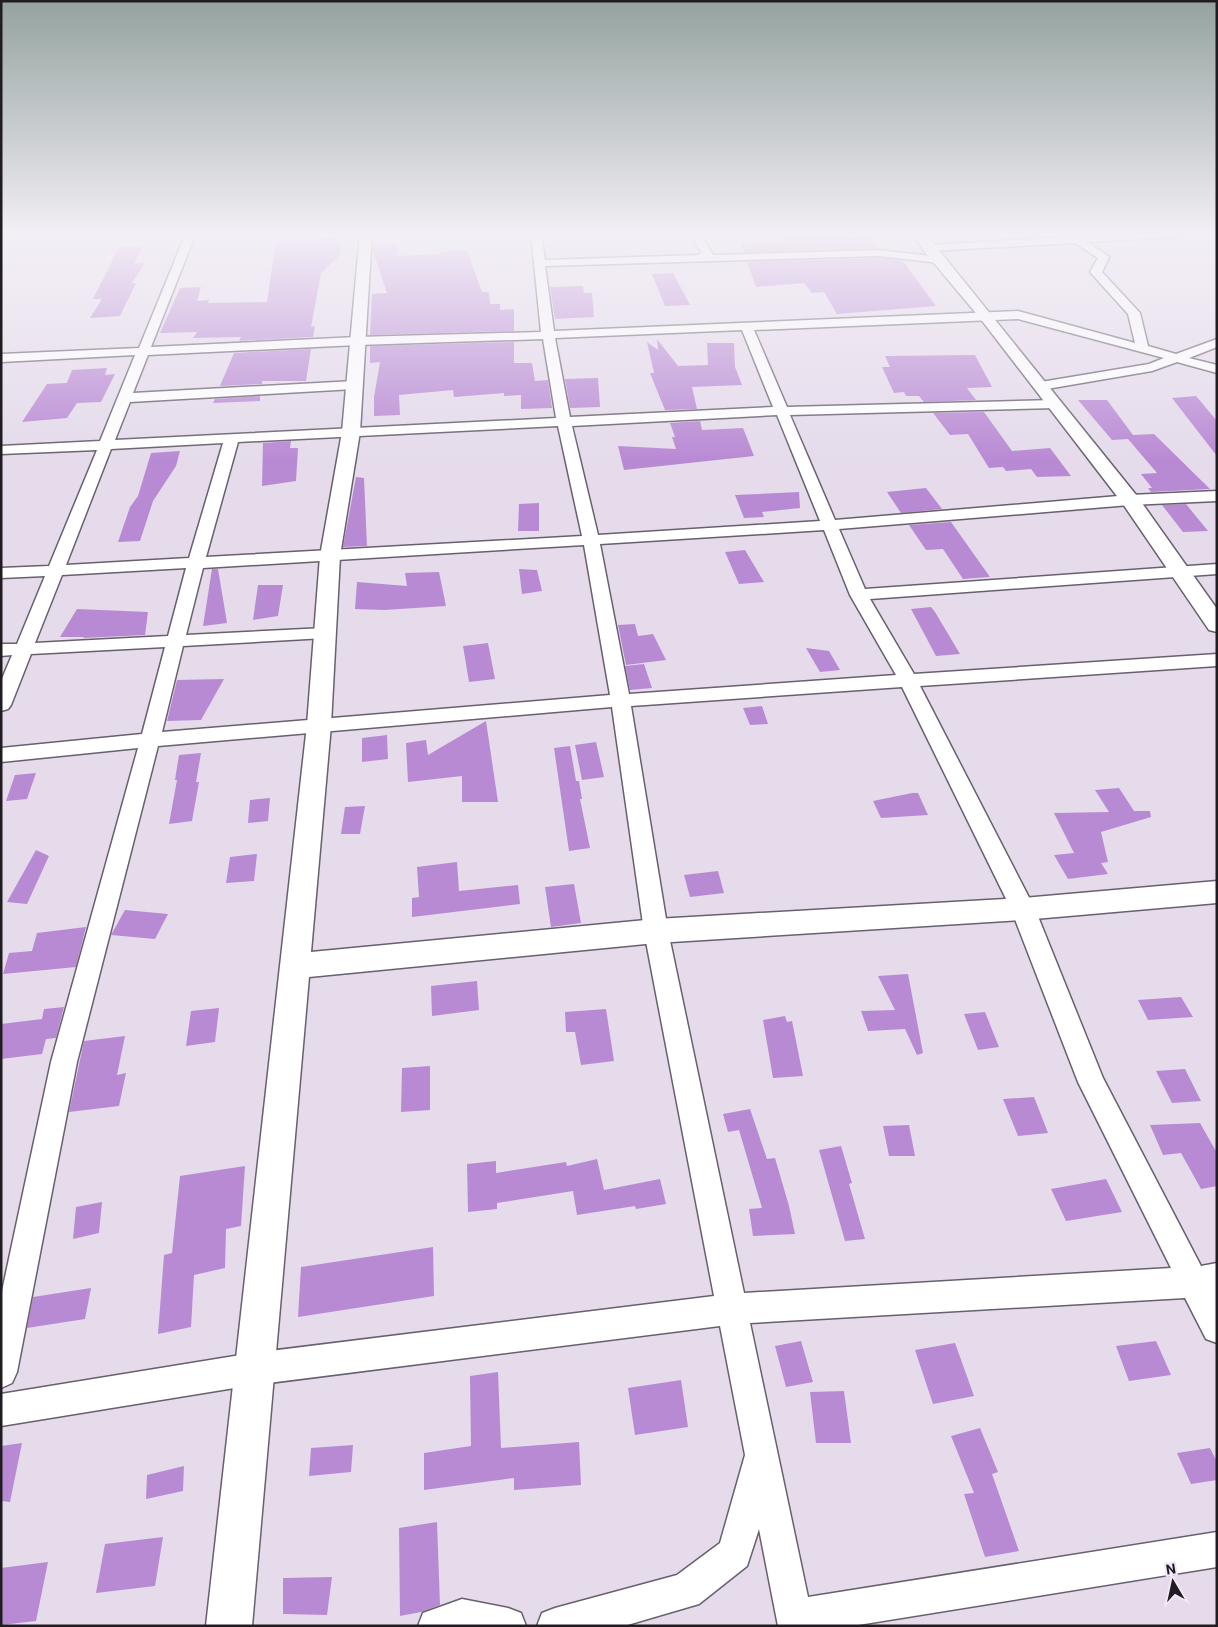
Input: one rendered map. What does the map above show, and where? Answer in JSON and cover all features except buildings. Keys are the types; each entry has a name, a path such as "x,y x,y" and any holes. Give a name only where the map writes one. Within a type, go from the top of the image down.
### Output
{"street":[{"path":"1,705 160,309"},
{"path":"229,1626 253,1369 319,725 330,556 351,432 360,309"},
{"path":"545,309 564,422 591,540 620,699 656,931 795,1621 1217,1549"},
{"path":"980,309 1130,500 1217,625"},
{"path":"1130,309 1134,313 1142,348"},
{"path":"1,358 357,341 548,335 1018,315 1217,368"},
{"path":"746,326 784,411 860,595 908,680 1023,909 1091,1082 1205,1280 1217,1328"},
{"path":"1040,386 1152,367 1217,343"},
{"path":"124,398 354,385"},
{"path":"1,450 784,411 1055,404"},
{"path":"1,1372 64,1062 177,641 196,563 232,438"},
{"path":"1,573 330,556 830,525 1130,500 1217,496"},
{"path":"860,595 1217,569"},
{"path":"1,650 325,633"},
{"path":"1,755 151,739 620,699 1217,660"},
{"path":"294,966 656,931 1023,909 1217,892"},
{"path":"1,1410 253,1369 732,1309 1205,1280"},
{"path":"555,1626 686,1591 735,1554 762,1454"},
{"path":"436,1626 462,1617 508,1626"}]}
